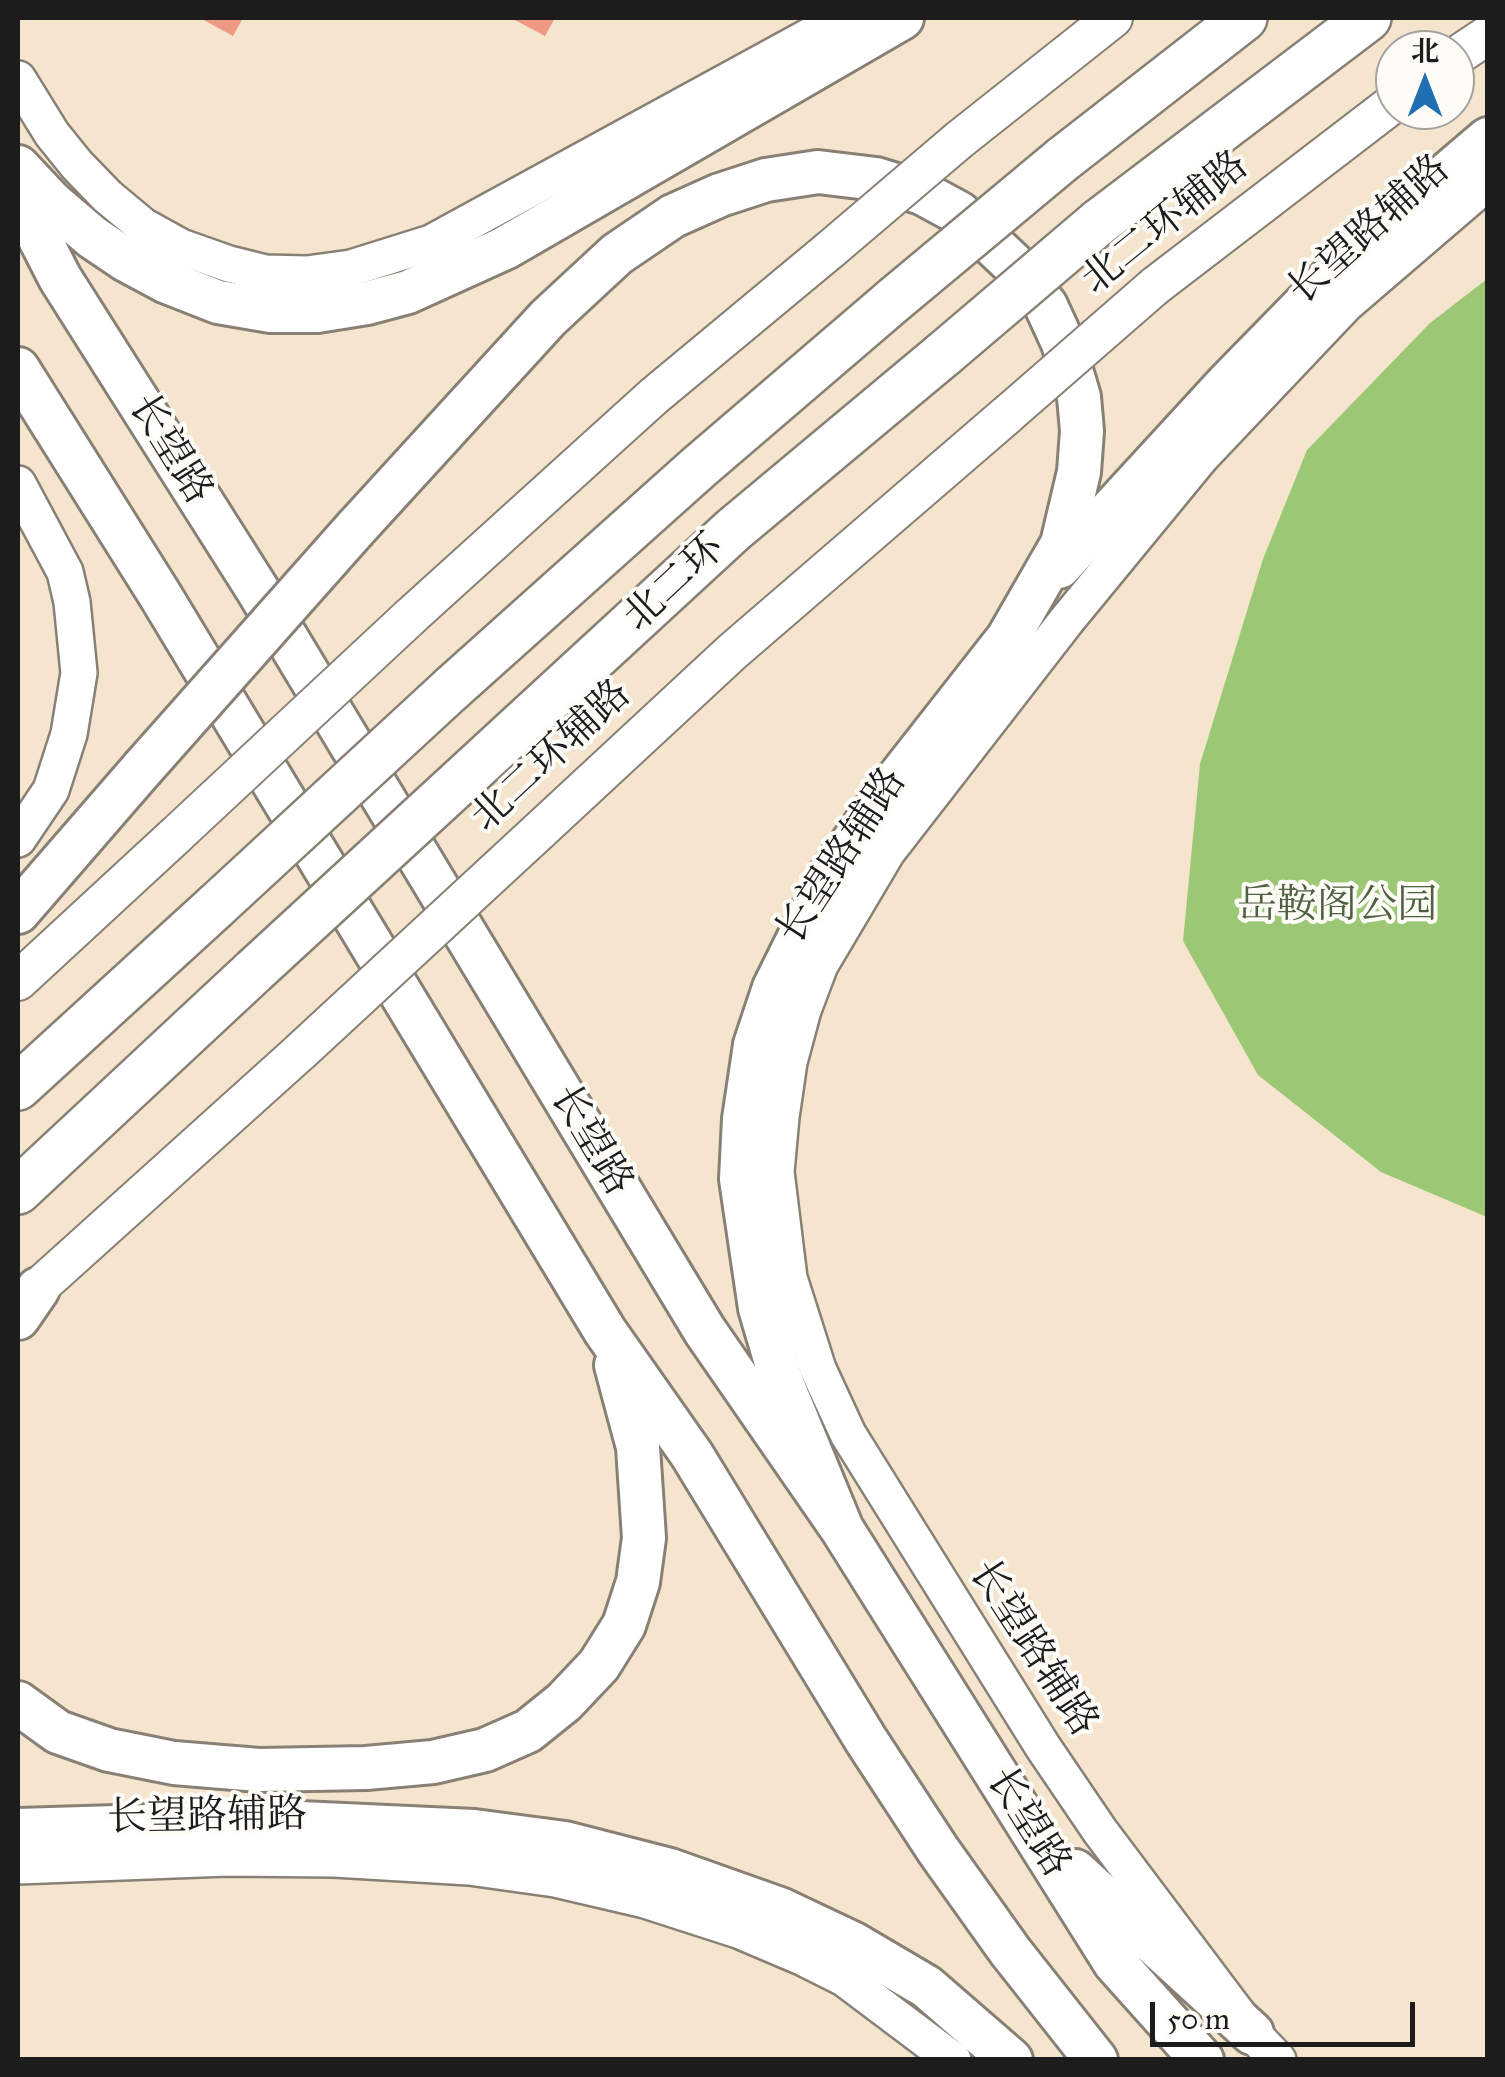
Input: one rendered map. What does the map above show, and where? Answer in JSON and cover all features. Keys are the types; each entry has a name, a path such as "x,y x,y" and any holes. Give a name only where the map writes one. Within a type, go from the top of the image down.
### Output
{"highway":[{"name":"北二环","path":"18,1087 699,466 1063,159 1244,18"},
{"name":"北二环","path":"18,1191 733,530 1099,222 1368,18"}],"main road":[{"path":"18,167 51,202 126,260 218,302 271,311 317,311 367,303 408,292 505,248 902,18"},
{"path":"18,981 654,396 959,140 1113,18"},
{"name":"北二环辅路","path":"24,1304 732,652 1155,286 1375,117"},
{"path":"1038,590 1227,384 1358,250 1488,139"},
{"path":"18,912 355,529 548,318 617,254 674,216 720,195 766,180 818,172 876,179 922,193 960,213 1012,262 1046,306 1063,343 1079,397 1082,431 1072,507 1062,544 1038,590 1008,638 889,790 830,874 774,988 755,1044 744,1119 742,1179 760,1308 782,1383 842,1529"},
{"name":"长望路","path":"18,196 60,278 257,589 704,1331 842,1529 1114,1962 1202,2060"},
{"path":"18,369 606,1330 692,1456 938,1850 1010,1951 1096,2060"},
{"path":"18,1703 58,1732 109,1750 174,1763 259,1770 433,1762 485,1750 528,1731 564,1702 599,1665 624,1626 638,1582 644,1538 638,1447 606,1330"},
{"path":"18,1830 280,1822 442,1829 566,1843 670,1870 780,1909 854,1944 927,1986 1010,2060"},
{"path":"1032,1832 1265,2046"}],"street":[{"path":"18,79 52,134 77,164 106,196 144,226 181,247 228,264 266,273 308,274 351,268 431,243 843,18"},
{"name":"长望路辅路","path":"1265,2046 1100,1831 1043,1748 848,1434 818,1369 789,1278 776,1172 781,1117 789,1062 820,965 887,852 1067,620 1201,457 1346,304 1488,182"},
{"path":"18,484 64,572 74,618 79,674 69,734 50,790 18,839"},
{"name":"长望路辅路","path":"18,1866 227,1858 334,1859 470,1867 554,1879 645,1900 738,1930 804,1958 844,1978 953,2060"}],"green space":[{"name":"岳鞍阁公园","path":"1487,279 1487,1217 1381,1172 1258,1075 1183,941 1200,764 1263,559 1307,450 1430,323"}],"building":[{"path":"200,18 243,18 233,36"},
{"path":"511,18 555,18 545,36"}]}
